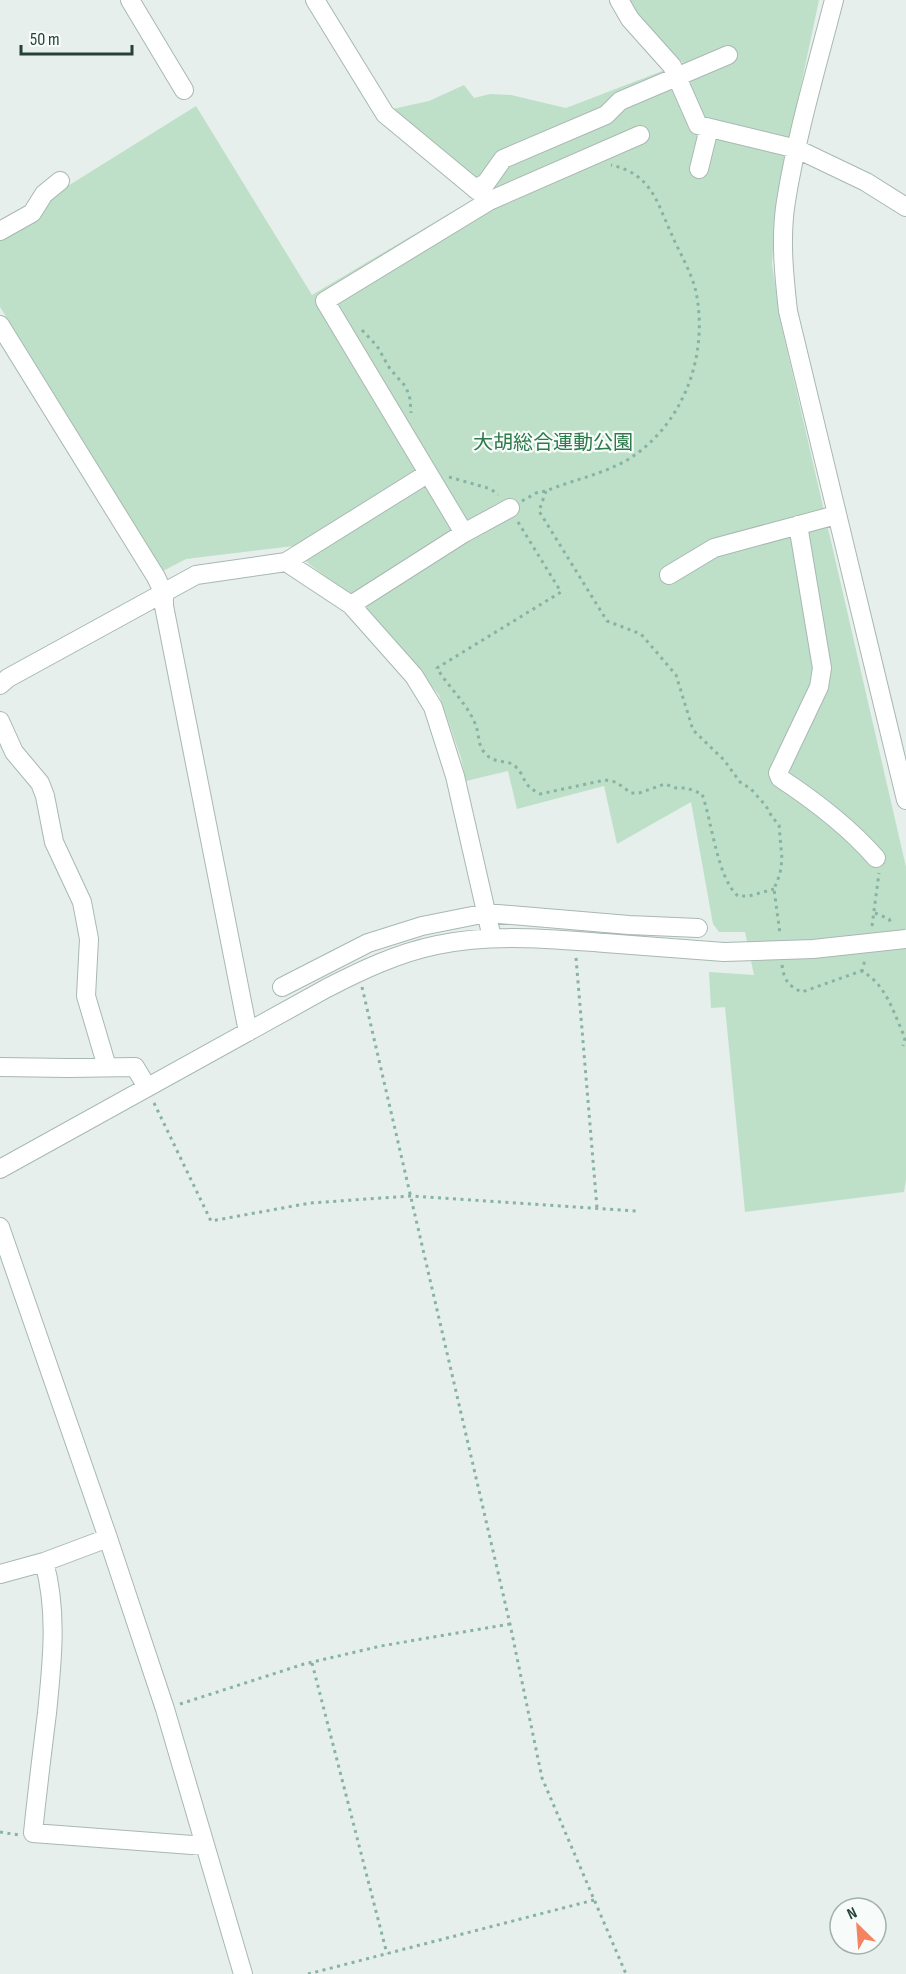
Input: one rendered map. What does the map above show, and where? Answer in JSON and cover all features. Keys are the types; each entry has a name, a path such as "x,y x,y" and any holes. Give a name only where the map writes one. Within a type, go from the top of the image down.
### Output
{"street":[{"path":"130,0 184,90"},
{"path":"315,0 385,114 482,195"},
{"path":"619,0 630,19 672,66 698,125 797,149 866,182 906,207"},
{"path":"834,0 785,203 783,261 788,311 906,800"},
{"path":"482,195 486,183 503,159 606,115 620,101 728,56"},
{"path":"699,169 709,128"},
{"path":"464,533 325,301 482,195 640,135"},
{"path":"0,231 32,213 44,194 60,181"},
{"path":"0,325 156,577 164,594 164,606 248,1032"},
{"path":"0,685 8,678 196,575 286,562 427,474"},
{"path":"351,604 464,533 510,508"},
{"path":"669,575 714,548 836,515"},
{"path":"798,525 822,668 819,687 778,773 780,778 824,808 863,843 876,858"},
{"path":"286,562 351,604 414,675 433,707 455,776 492,938"},
{"path":"0,721 14,752 40,783 45,796 54,842 82,902 88,939 86,996 107,1067"},
{"path":"282,987 368,943 422,926 487,913 628,925 698,928"},
{"path":"628,925 628,945"},
{"path":"0,1169 327,988 377,963 407,952 438,945 492,938 575,941 724,952 813,949 906,939"},
{"path":"368,943 377,963"},
{"path":"318,970 327,988"},
{"path":"0,1067 135,1067 147,1087"},
{"path":"0,1227 165,1708 243,1974"},
{"path":"0,1574 44,1562 108,1538"},
{"path":"44,1562 49,1579 52,1611 52,1660 33,1833 192,1845 204,1843"}],"path":[{"path":"510,508 538,492 609,470 638,453 661,432 673,414 687,390 695,364 700,338 696,290 651,189 637,174 609,164"},
{"path":"359,327 377,346 390,369 406,387 410,399 411,415"},
{"path":"448,477 490,489 510,508 561,592 437,668 476,726 482,750 493,761 513,764 527,786 540,794 605,780 616,782 631,793 639,793 665,784 676,788 687,788 702,794 725,879 731,890 738,896 749,896 774,889"},
{"path":"546,490 539,511 607,621 641,634 676,675 693,730 724,760 740,782 751,789 779,825 782,859 780,874 774,889 780,936"},
{"path":"871,932 879,874 876,858"},
{"path":"575,941 597,1208"},
{"path":"862,972 866,952"},
{"path":"782,956 783,977 790,987 802,992 862,972 870,975 881,986 905,1038 903,1046"},
{"path":"358,972 510,1624 542,1778 626,1974"},
{"path":"147,1087 211,1221 310,1203 411,1196 636,1211"},
{"path":"165,1708 312,1663 381,1646 510,1624"},
{"path":"312,1663 387,1954"},
{"path":"308,1974 594,1900"}],"green space":[{"name":"大胡総合運動公園","path":"624,0 819,0 777,199 772,264 781,324 906,867 906,1179 904,1192 745,1212 725,1007 711,1008 709,972 754,975 745,932 719,932 713,924 691,802 617,844 604,786 517,809 508,771 466,781 461,758 439,695 365,606 309,564 294,546 186,559 163,571 0,307 0,239 47,199 196,106 312,295 487,191 388,110 429,101 464,85 474,98 490,94 511,95 566,108 683,63 633,14"}]}
